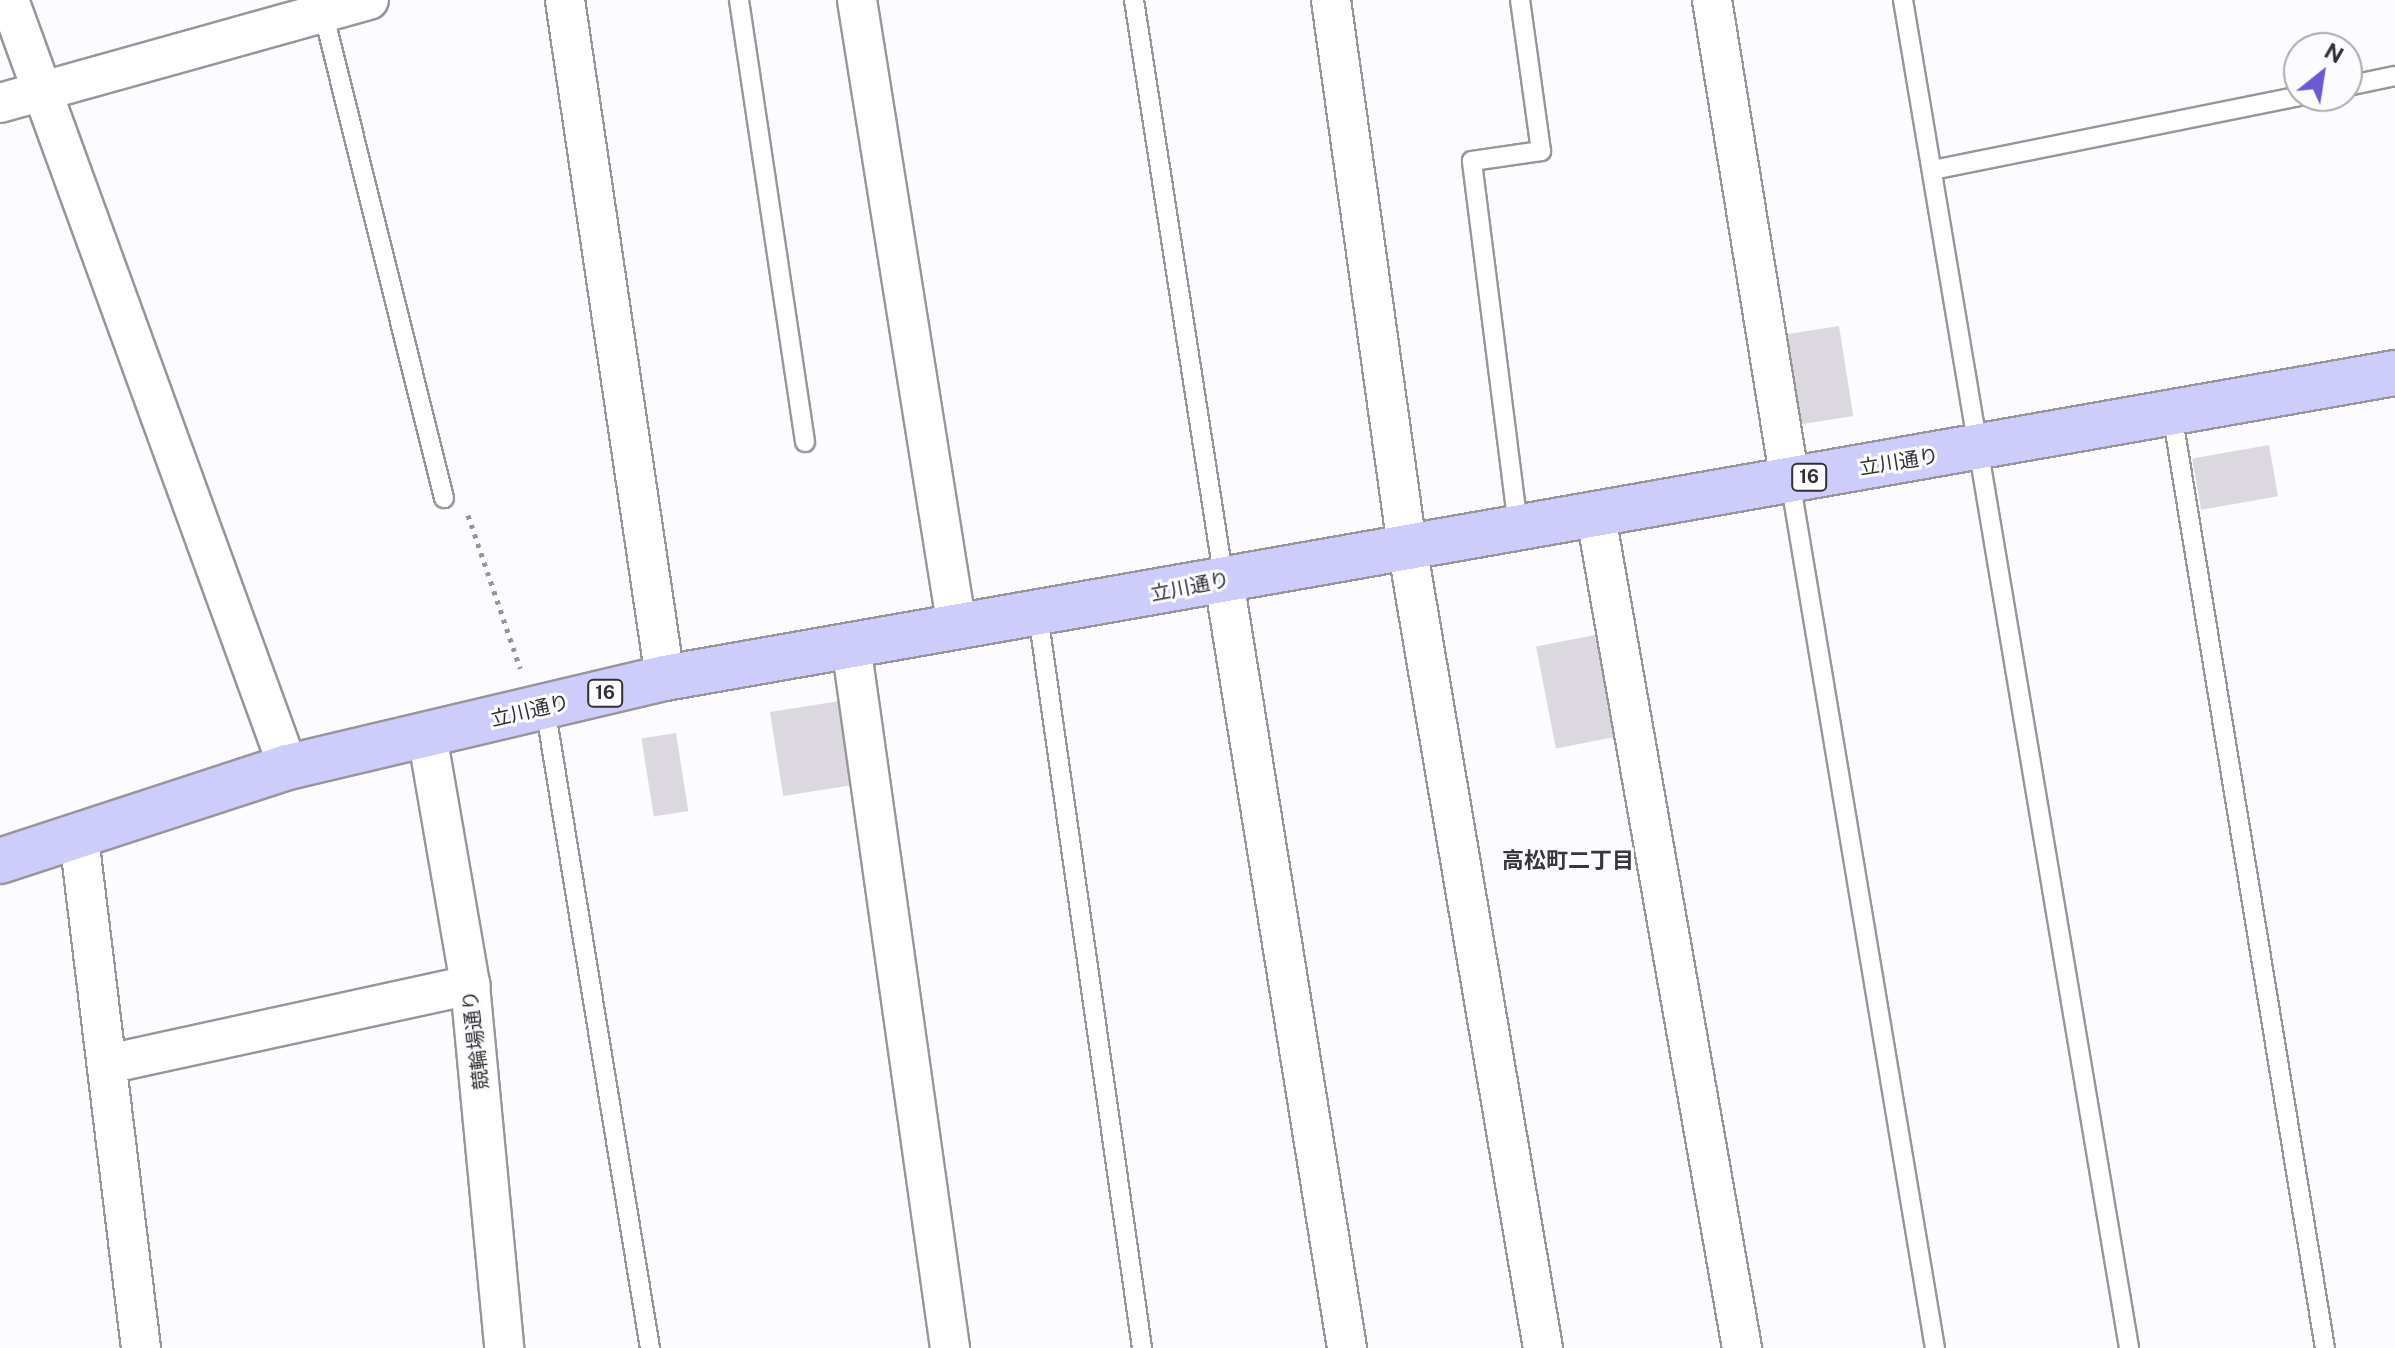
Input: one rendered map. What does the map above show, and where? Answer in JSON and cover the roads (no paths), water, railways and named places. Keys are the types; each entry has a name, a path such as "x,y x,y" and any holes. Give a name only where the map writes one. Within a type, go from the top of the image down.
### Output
{"main road":[{"name":"立川通り","path":"0,861 79,838 288,767 665,678 1038,615 1595,511 1983,448 2395,373"}],"street":[{"path":"9,0 46,89 288,767"},
{"path":"0,103 282,10 323,12 369,0"},
{"path":"565,0 665,678"},
{"path":"857,0 957,628"},
{"path":"1331,0 1407,546 1543,1348"},
{"path":"1712,0 1790,480"},
{"path":"1595,511 1742,1348"},
{"path":"1224,581 1347,1348"},
{"path":"851,645 950,1348"},
{"name":"競輪場通り","path":"427,735 470,985 504,1348"},
{"path":"79,838 141,1348"},
{"path":"108,1064 470,985"}],"lane":[{"path":"739,0 805,442"},
{"path":"1134,0 1224,581"},
{"path":"1518,526 1472,161 1541,151 1520,0"},
{"path":"1903,0 1983,448 2129,1348"},
{"path":"323,12 444,498"},
{"path":"2363,83 2395,76"},
{"path":"1933,170 2283,99"},
{"path":"2172,413 2325,1348"},
{"path":"1790,480 1935,1348"},
{"path":"1038,615 1142,1348"},
{"path":"545,707 650,1348"}],"district":[{"name":"高松町二丁目","path":"1568,861"}]}
